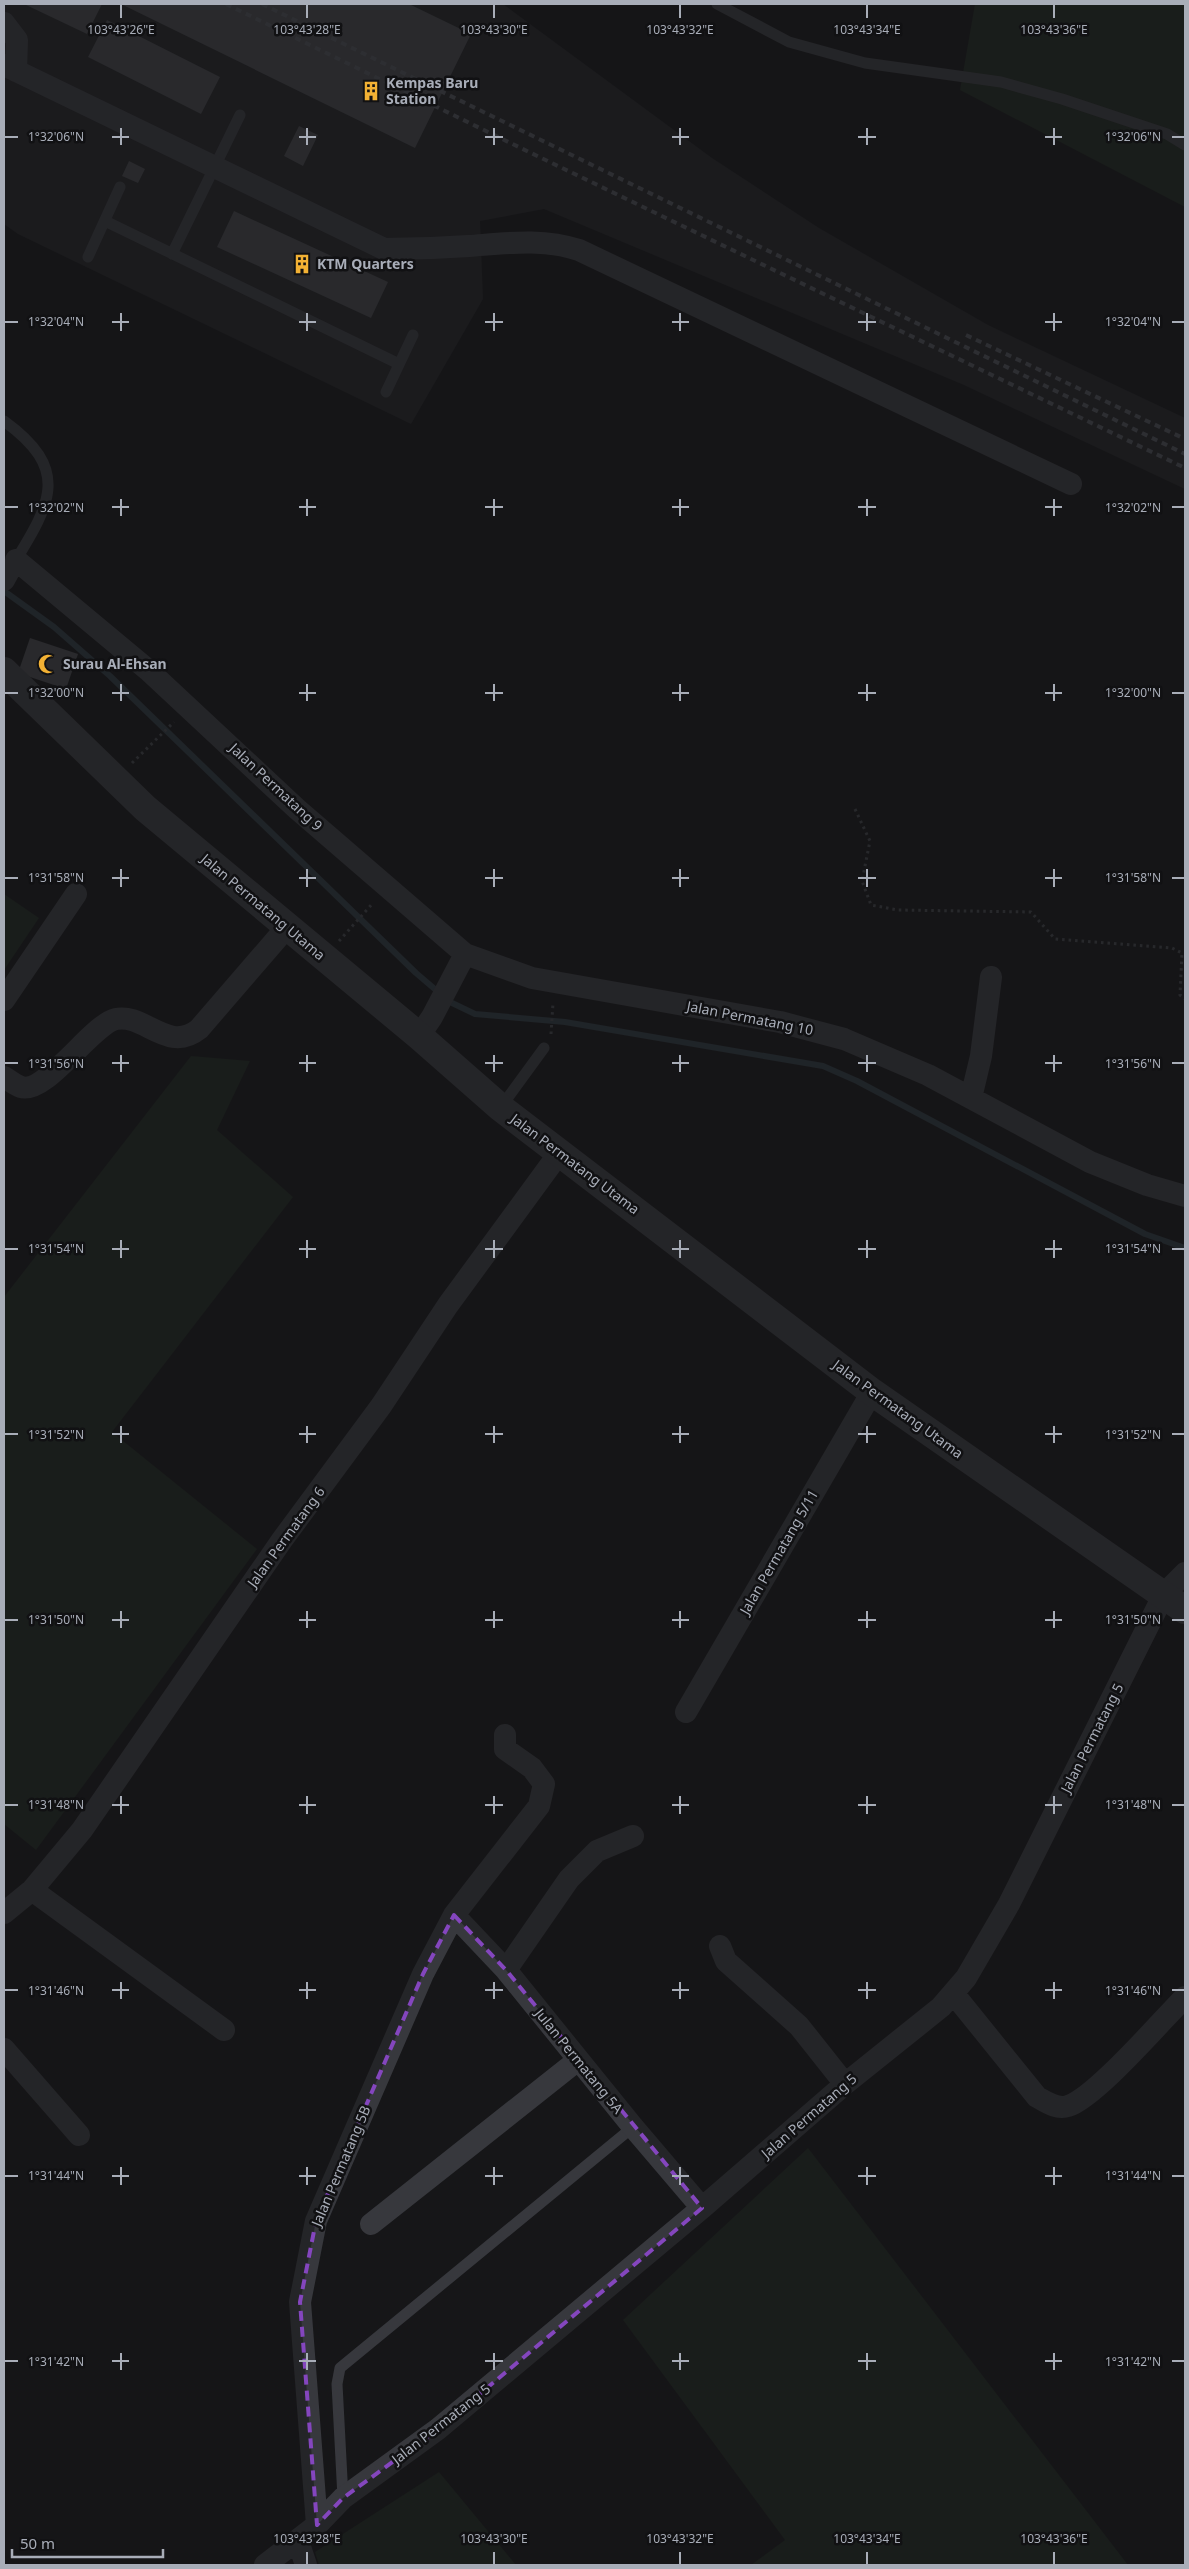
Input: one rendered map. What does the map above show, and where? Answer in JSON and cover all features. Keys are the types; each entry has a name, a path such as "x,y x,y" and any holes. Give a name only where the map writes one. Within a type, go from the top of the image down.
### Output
{"street":[{"path":"4,23 17,40 10,68 384,249 425,249 536,241 558,243 580,250 1072,484"},
{"name":"Jalan Permatang 9","path":"10,570 155,676 461,959"},
{"name":"Jalan Permatang Utama","path":"4,671 144,808 287,927 426,1026 500,1108 872,1392 1175,1602"},
{"path":"4,1000 76,894"},
{"path":"4,1077 22,1087 30,1086 56,1069 103,1026 116,1019 132,1021 158,1034 180,1037 191,1036 287,927"},
{"path":"426,1026 461,959"},
{"name":"Jalan Permatang 10","path":"461,959 532,978 780,1022 844,1039 928,1075 1090,1162 1147,1185 1185,1196"},
{"path":"971,1098 981,1056 991,978"},
{"name":"Jalan Permatang 6","path":"4,1913 32,1890 82,1830 282,1540 381,1406 448,1305 560,1152"},
{"name":"Jalan Permatang 5/11","path":"686,1712 872,1392"},
{"name":"Jalan Permatang 5","path":"265,2565 317,2525 343,2498 438,2429 702,2208 845,2084 941,2007 966,1978 1009,1904 1175,1602 1185,1572"},
{"name":"Jalan Permatang 5B","path":"317,2525 300,2302 316,2221 423,1974 454,1914 539,1806 544,1784 532,1768 505,1749 505,1735"},
{"path":"506,1970 569,1879 597,1852 633,1836"},
{"path":"32,1890 224,2030"},
{"name":"Julan Permatang 5A","path":"454,1914 506,1970 632,2127 702,2208"},
{"path":"720,1946 726,1961 800,2026 845,2084"},
{"path":"953,1993 1036,2097 1051,2106 1068,2107 1094,2090 1185,1997"},
{"path":"4,2049 79,2135"},
{"path":"371,2224 578,2060"},
{"path":"298,2541 306,2565"}],"lane":[{"path":"717,4 789,42 865,63 1001,82 1062,99 1158,131 1185,145"},
{"path":"172,254 240,116"},
{"path":"88,257 120,187"},
{"path":"105,221 399,364"},
{"path":"386,392 413,335"},
{"path":"4,421 18,431 31,445 43,460 49,475 47,498 35,526 10,570"},
{"path":"500,1108 544,1048"},
{"path":"343,2498 337,2384 340,2368 632,2127"}],"path":[{"path":"153,745 178,718"},
{"path":"855,809 870,841 862,881 871,905 898,910 1031,912 1055,939 1172,948 1182,954 1180,996 1185,999"},
{"path":"338,942 367,910"},
{"path":"552,1032 553,998"}],"highlighted area":[{"path":"454,1915 506,1970 702,2208 438,2429 343,2498 317,2525 300,2302 306,2269 316,2221 423,1974"}],"shaded area":[{"path":"4,4 503,4 712,158 819,228 988,325 1185,418 1185,489 964,385 544,209 480,221 483,299 411,424 18,234 4,224"},
{"path":"975,4 1185,4 1185,207 960,90"},
{"path":"4,894 39,918 4,970"},
{"path":"191,1056 250,1061 217,1130 293,1197 112,1432 257,1549 36,1850 4,1824 4,1297"},
{"path":"808,2148 1128,2565 751,2565 785,2540 623,2320"},
{"path":"439,2472 516,2565 319,2565 315,2552"}],"building":[{"path":"24,4 102,4 87,34"},
{"name":"Kempas Baru Station","path":"121,4 409,4 471,34 415,148"},
{"path":"107,20 220,77 201,114 88,57"},
{"path":"299,126 318,135 303,166 284,156"},
{"path":"129,161 145,169 138,183 122,176"},
{"name":"KTM Quarters","path":"234,211 388,282 371,318 217,247"},
{"name":"Surau Al-Ehsan","path":"30,638 78,654 66,689 18,673"}],"waterway":[{"path":"4,591 54,627 110,676 416,973 450,1002 475,1014 565,1022 823,1066 857,1081 1145,1234 1185,1248"}],"railway":[{"path":"226,4 1185,468"},
{"path":"262,4 1185,454"},
{"path":"966,335 1185,439"}],"place":[{"name":"Kempas Baru Station","path":"371,91"},
{"name":"KTM Quarters","path":"302,264"},
{"name":"Surau Al-Ehsan","path":"48,664"}]}
